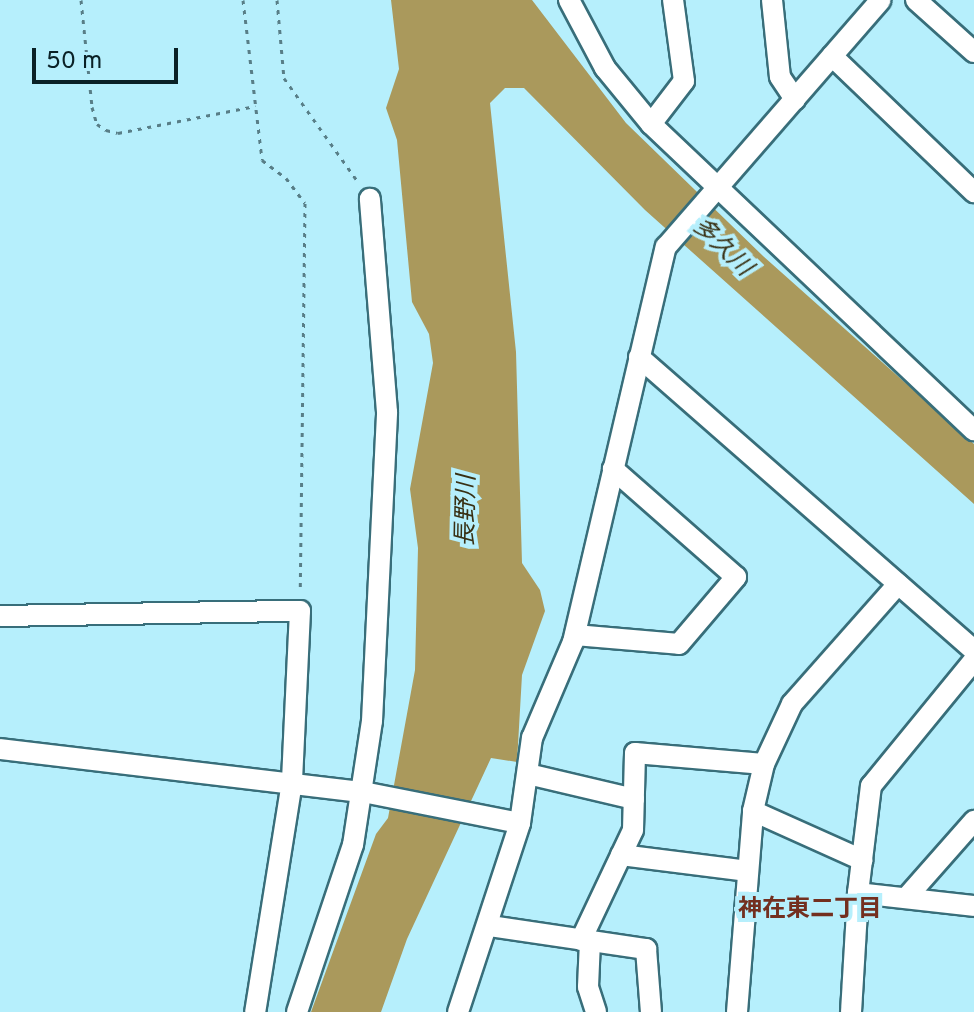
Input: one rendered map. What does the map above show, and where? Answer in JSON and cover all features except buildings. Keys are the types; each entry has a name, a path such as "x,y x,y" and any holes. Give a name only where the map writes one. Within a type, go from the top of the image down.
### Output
{"street":[{"path":"569,0 605,68 651,124 715,188 970,419"},
{"path":"651,124 684,81 673,0"},
{"path":"772,0 780,77 795,99"},
{"path":"458,1012 490,926 528,774 532,738 575,635 666,247 881,0"},
{"path":"916,0 974,52"},
{"path":"832,56 974,192"},
{"path":"297,1012 353,845 372,721 387,412 370,199"},
{"path":"639,357 974,650"},
{"path":"575,635 679,644 736,577 613,469"},
{"path":"737,1012 753,811 764,764 792,704 898,584"},
{"path":"0,616 300,611 292,782 255,1012"},
{"path":"851,1012 858,893 871,786 974,660"},
{"path":"0,749 363,792 516,822"},
{"path":"596,1012 588,987 586,940 633,830 635,753 764,764"},
{"path":"528,774 634,799"},
{"path":"753,811 862,860"},
{"path":"906,898 974,821"},
{"path":"621,855 748,871"},
{"path":"858,893 974,906"},
{"path":"490,926 646,949 651,1012"}],"path":[{"path":"81,0 92,107 97,124 106,130 118,133 256,106"},
{"path":"243,0 262,160 286,178 305,203 300,611"},
{"path":"277,0 284,78 370,199"}],"water":[{"path":"391,0 532,0 626,123 763,256 974,444 974,504 645,210 524,88 505,88 490,103 516,352 522,563 540,590 545,611 522,675 517,762 491,758 407,939 381,1012 311,1012 376,834 388,818 415,670 418,548 410,489 433,363 429,334 412,302 397,140 386,108 399,69"}],"district":[{"name":"神在東二丁目","path":"810,911"}],"water label":[{"name":"多久川","path":"721,248"},
{"name":"長野川","path":"468,511"}]}
